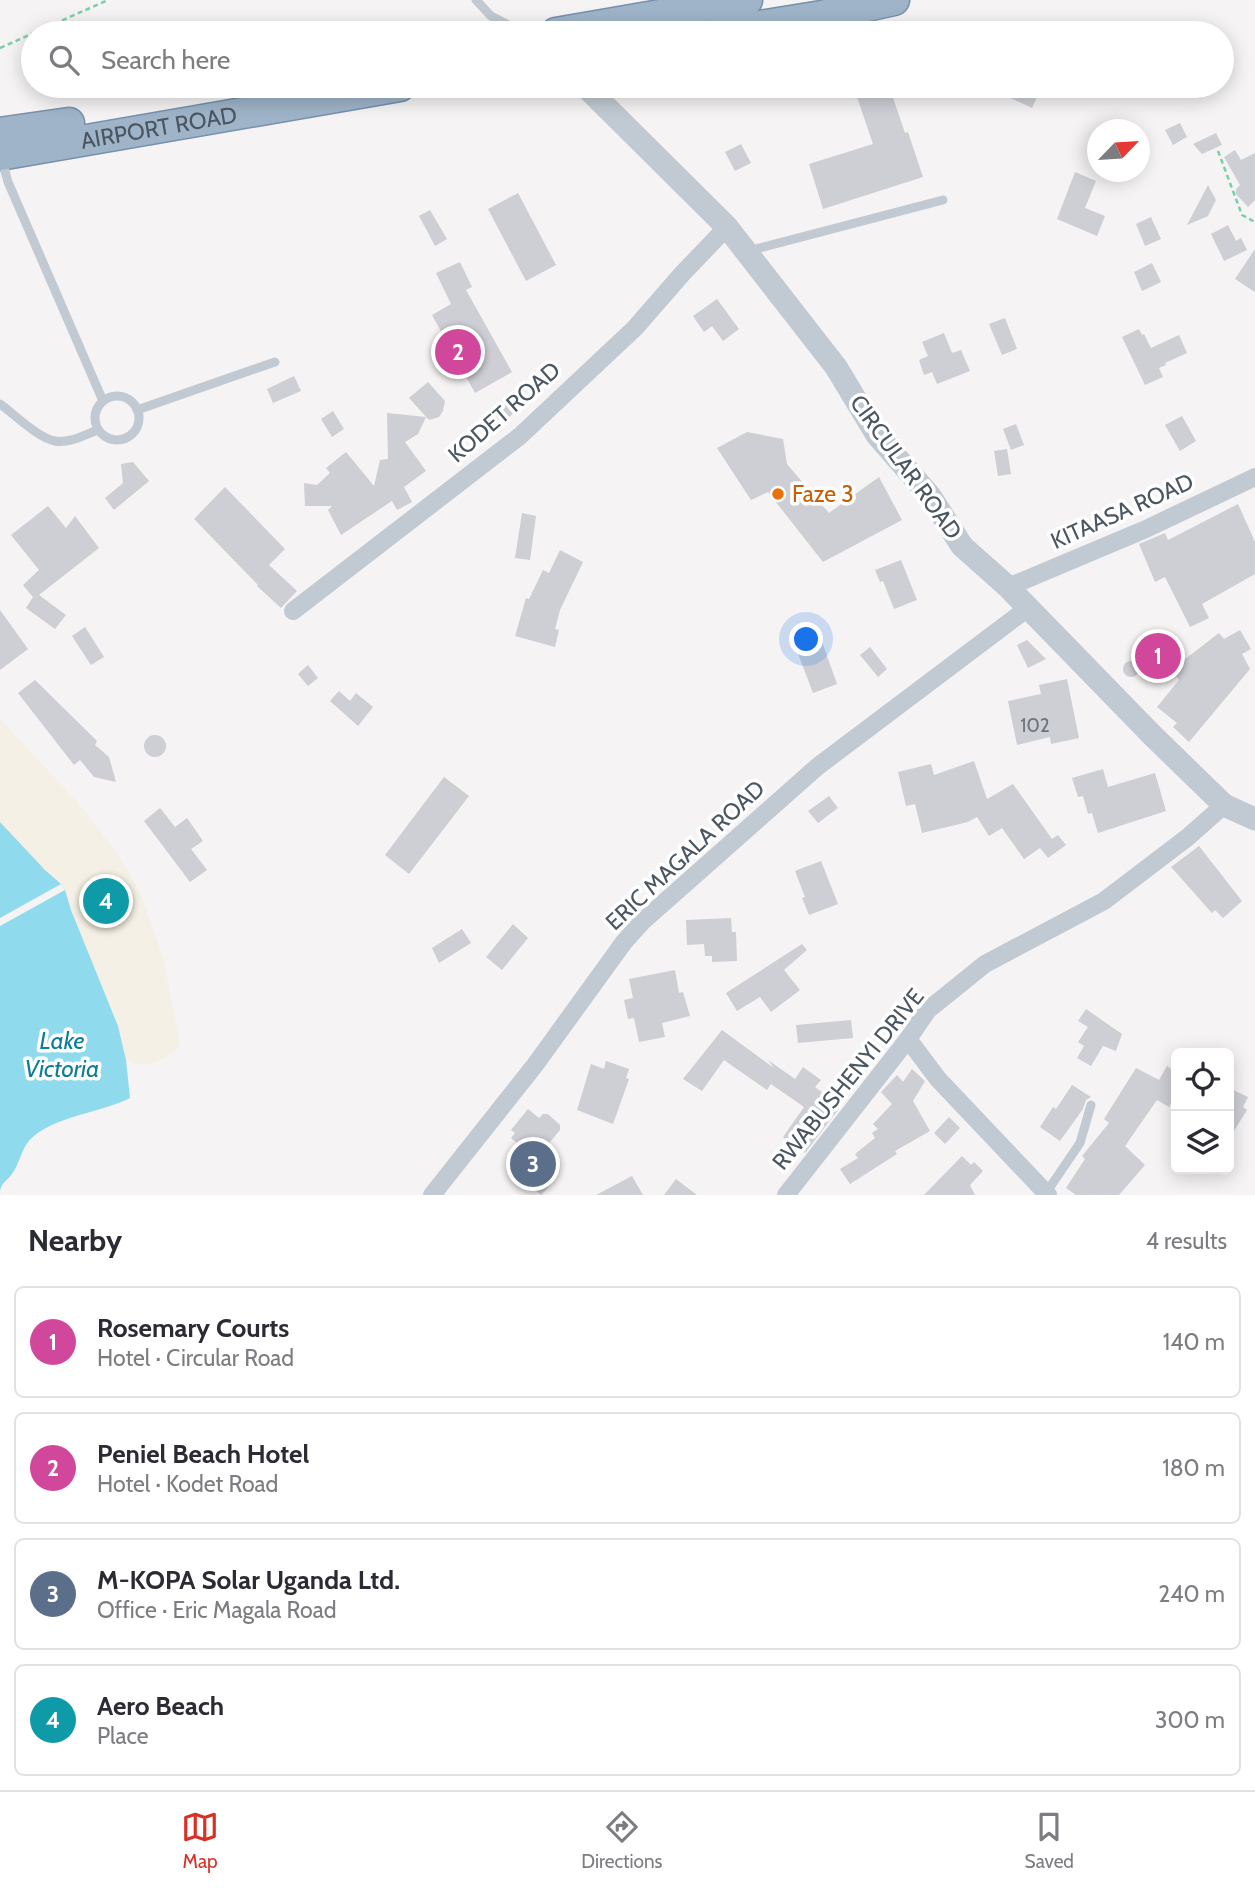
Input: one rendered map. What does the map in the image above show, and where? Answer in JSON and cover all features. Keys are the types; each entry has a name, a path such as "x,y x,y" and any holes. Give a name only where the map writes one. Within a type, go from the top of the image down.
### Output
{"highway":[{"path":"625,21 747,0"},
{"path":"791,21 894,0"},
{"name":"AIRPORT ROAD","path":"0,133 217,98"},
{"name":"AIRPORT ROAD","path":"0,155 330,98"}],"street":[{"name":"CIRCULAR ROAD","path":"598,98 727,227 836,367 877,435 930,496 962,546 1008,587 1224,804 1255,819"},
{"name":"KODET ROAD","path":"293,611 520,436 635,328 727,227"},
{"name":"KITAASA ROAD","path":"1008,587 1146,530 1255,477"},
{"name":"ERIC MAGALA ROAD","path":"432,1195 535,1065 624,942 643,921 817,767 1028,608"},
{"name":"RWABUSHENYI DRIVE","path":"786,1195 928,1010 985,964 1104,901 1188,837 1224,804"},
{"path":"908,1039 938,1079 1047,1194"}],"lane":[{"path":"476,0 491,16 501,21"},
{"path":"0,155 8,182 103,401"},
{"path":"746,251 943,200"},
{"path":"137,410 275,362"},
{"path":"118,397 132,403 137,410 139,417 136,429 125,439 110,439 98,430 96,411 103,401 118,397"},
{"path":"0,404 56,442 98,430"},
{"path":"1047,1194 1080,1143 1091,1105"}],"path":[{"path":"61,21 108,0"},
{"path":"0,48 21,39"},
{"path":"1218,151 1242,215 1255,222"}],"green space":[{"path":"817,0 871,0 746,21 694,21"}],"sand":[{"path":"0,719 79,804 114,849 140,892 164,961 180,1046 161,1060 141,1064 126,1060 118,1026 65,890 0,822"}],"water":[{"name":"Lake Victoria","path":"0,822 65,890 118,1026 126,1060 130,1098 56,1123 34,1136 26,1144 15,1169 0,1191"}],"pier":[{"path":"61,884 65,890 0,926 0,918"}],"building":[{"path":"857,98 893,98 923,177 823,209 809,164 873,144"},
{"path":"1011,98 1037,98 1032,108"},
{"path":"1180,123 1187,137 1173,145 1165,130"},
{"path":"1216,133 1222,145 1202,154 1193,144"},
{"path":"741,144 751,163 735,171 725,152"},
{"path":"1235,150 1241,160 1255,153 1255,200 1248,207 1236,194 1240,185 1224,157"},
{"path":"1075,172 1087,177 1087,182 1096,182 1085,208 1105,216 1097,236 1057,219"},
{"path":"1208,185 1216,200 1208,216 1187,225"},
{"path":"518,193 556,265 526,281 488,209"},
{"path":"430,210 447,239 435,246 419,216"},
{"path":"1151,217 1161,239 1145,246 1136,224"},
{"path":"1228,225 1236,241 1241,238 1247,250 1224,261 1211,234"},
{"path":"1255,249 1255,292 1235,279"},
{"path":"460,262 472,287 466,290 512,372 475,393 432,315 451,304 436,273"},
{"path":"1152,263 1161,282 1142,291 1134,272"},
{"path":"717,299 739,329 723,341 712,326 704,332 693,316"},
{"path":"1005,318 1017,349 1002,355 989,324"},
{"path":"1139,329 1151,348 1179,335 1187,353 1165,363 1166,365 1159,368 1163,377 1145,385 1122,337"},
{"path":"944,333 952,353 961,350 970,371 937,384 932,372 924,375 919,360 928,356 922,342"},
{"path":"294,376 301,391 273,403 267,389"},
{"path":"428,382 445,401 439,417 429,420 409,398"},
{"path":"506,397 517,410 489,435 478,422"},
{"path":"333,411 344,429 332,437 321,419"},
{"path":"387,413 426,417 418,434 405,442 426,471 404,487 412,502 397,510 392,501 341,535 328,510 332,506 305,506 304,483 317,485 330,473 326,468 346,452 374,486 380,460 388,459"},
{"path":"1182,416 1196,441 1180,451 1165,425"},
{"path":"1016,424 1024,445 1011,450 1003,429"},
{"path":"747,432 783,439 787,464 829,513 879,477 902,520 823,562 768,492 751,500 717,448"},
{"path":"1007,449 1011,474 998,476 994,451"},
{"path":"133,462 149,481 114,510 105,498 123,483 121,464"},
{"path":"225,487 285,549 269,565 297,591 281,608 194,519"},
{"path":"1238,504 1255,542 1255,574 1202,604 1209,618 1190,627 1165,577 1155,582 1139,544 1165,533 1168,540"},
{"path":"48,506 66,528 75,516 99,548 39,595 66,615 55,629 26,608 33,597 23,585 39,570 11,535"},
{"path":"522,513 536,516 530,560 515,558"},
{"path":"560,550 583,562 560,610 555,629 559,630 555,647 515,636 526,598 529,599 543,570 549,573"},
{"path":"901,560 917,600 894,609 883,581 880,582 875,570"},
{"path":"0,610 28,649 0,670"},
{"path":"85,627 104,657 91,665 72,636"},
{"path":"1240,630 1251,649 1242,654 1250,669 1189,742 1173,727 1177,723 1157,707 1179,680 1171,670 1219,633 1224,639"},
{"path":"1027,640 1046,659 1028,668 1017,645"},
{"path":"822,642 837,684 813,693 797,651"},
{"path":"870,647 887,669 878,677 860,655"},
{"path":"1128,661 1134,661 1139,669 1137,675 1128,677 1123,672 1123,666"},
{"path":"308,665 318,678 308,686 298,674"},
{"path":"1067,679 1079,738 1051,744 1050,737 1017,745 1008,701 1041,694 1039,685"},
{"path":"35,680 97,741 95,745 109,757 116,782 94,777 80,760 74,765 18,693"},
{"path":"339,691 350,701 356,693 373,707 358,726 330,701"},
{"path":"155,735 163,738 166,746 163,754 155,757 147,754 144,746 147,738"},
{"path":"974,761 987,799 1013,784 1052,839 1058,835 1066,845 1048,858 1040,848 1024,859 1002,828 989,836 977,817 968,822 922,833 915,804 906,806 898,772 931,764 934,775"},
{"path":"1103,769 1108,787 1155,773 1166,811 1098,833 1092,813 1088,814 1083,796 1078,797 1072,778"},
{"path":"444,777 469,796 409,874 385,855"},
{"path":"829,796 838,808 818,823 808,811"},
{"path":"160,808 175,827 187,818 203,841 191,849 207,870 190,882 144,821"},
{"path":"1199,846 1242,901 1223,918 1215,910 1212,913 1171,867"},
{"path":"821,861 838,904 809,915 795,871"},
{"path":"731,918 732,932 736,932 737,961 712,962 712,956 705,956 704,944 687,945 686,920"},
{"path":"513,924 528,938 502,970 486,957"},
{"path":"462,929 471,943 439,963 432,948"},
{"path":"802,944 807,950 784,970 800,990 771,1012 760,997 737,1011 726,993"},
{"path":"675,970 679,993 683,992 690,1016 662,1023 665,1037 639,1042 634,1018 628,1019 624,1000 633,998 629,979"},
{"path":"1086,1009 1122,1034 1116,1051 1103,1046 1091,1066 1077,1058 1084,1046 1078,1042 1088,1027 1078,1021"},
{"path":"851,1020 853,1038 798,1043 796,1025"},
{"path":"722,1030 774,1068 768,1060 795,1079 803,1067 821,1080 815,1087 841,1106 805,1153 783,1137 804,1107 771,1084 767,1090 724,1060 702,1091 683,1079"},
{"path":"606,1061 629,1069 626,1078 629,1079 613,1124 577,1110 591,1064 604,1069"},
{"path":"1167,1066 1171,1069 1171,1104 1169,1107 1157,1100 1125,1146 1145,1165 1119,1195 1076,1195 1066,1188 1085,1159 1082,1156 1109,1123 1104,1119 1136,1068 1159,1080"},
{"path":"912,1069 925,1081 913,1101 930,1131 895,1151 897,1154 850,1184 840,1169 858,1158 855,1154 875,1138 872,1133 878,1129 873,1124 892,1104 881,1092 897,1075 903,1082"},
{"path":"1072,1085 1091,1097 1086,1100 1083,1109 1060,1141 1040,1127"},
{"path":"1234,1090 1248,1097 1243,1107 1247,1110 1234,1131"},
{"path":"528,1109 539,1118 548,1114 560,1125 560,1130 536,1159 511,1138 515,1133 511,1130"},
{"path":"949,1117 960,1128 945,1144 934,1133"},
{"path":"962,1156 983,1171 970,1185 975,1195 924,1195"},
{"path":"544,1160 555,1169 549,1176 554,1181 541,1195 526,1182"},
{"path":"632,1176 643,1195 596,1195"},
{"path":"676,1179 697,1195 664,1195"}],"place":[{"name":"Peniel Beach Hotel","path":"458,352"},
{"name":"Faze 3","path":"778,494"},
{"name":"Rosemary Courts","path":"1158,656"},
{"name":"Aero Beach","path":"106,901"},
{"name":"M-KOPA Solar Uganda Ltd.","path":"533,1164"}]}
